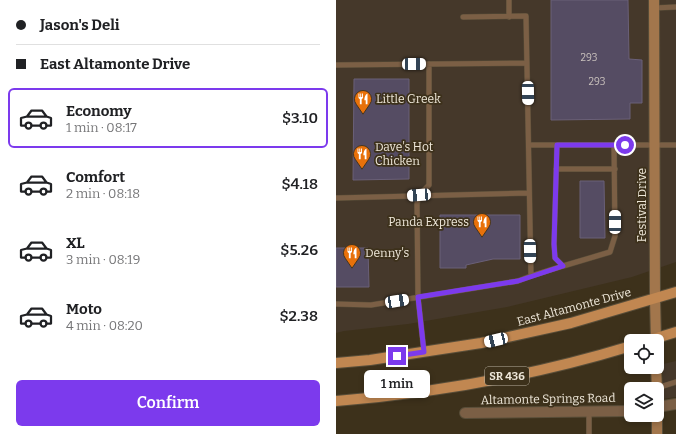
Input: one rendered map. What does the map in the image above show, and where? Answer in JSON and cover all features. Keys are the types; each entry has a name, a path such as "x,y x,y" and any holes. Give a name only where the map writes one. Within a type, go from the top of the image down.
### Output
{"main road":[{"name":"East Altamonte Drive","path":"336,363 370,360 481,343 571,323 676,292"},
{"path":"664,336 676,332"},
{"name":"SR 436","path":"336,401 381,398 470,385 594,357 624,348"}],"street":[{"name":"Festival Drive","path":"653,334 655,298 654,4"},
{"path":"664,406 676,404"},
{"name":"Altamonte Springs Road","path":"465,413 624,411"},
{"path":"657,422 657,434"}],"lane":[{"path":"509,0 509,17"},
{"path":"654,4 676,7"},
{"path":"463,17 526,16 531,276"},
{"path":"336,65 527,63"},
{"path":"424,352 418,297 417,204 419,195 429,185 429,64"},
{"path":"557,145 554,244 555,258 563,266"},
{"path":"336,304 371,305 518,281 610,252 615,236 614,145"},
{"path":"529,146 676,145"},
{"path":"556,169 615,169"},
{"path":"336,198 529,193"},
{"path":"664,386 676,382"},
{"path":"589,412 589,434"}],"shaded area":[{"path":"336,0 676,0 676,262 632,277 507,307 408,324 336,333"},
{"path":"676,361 676,397 664,399 664,364"}],"building":[{"path":"551,0 628,0 629,59 642,60 642,103 630,103 630,119 551,120"},
{"path":"354,79 409,79 409,179 353,180"},
{"path":"580,181 604,181 605,238 580,238"},
{"path":"440,215 520,215 520,259 493,259 466,265 466,268 440,268"},
{"name":"Denny's","path":"336,248 368,248 369,287 336,287"}],"place":[{"name":"Little Greek","path":"363,114"},
{"name":"Dave's Hot Chicken","path":"362,169"},
{"name":"Panda Express","path":"482,237"},
{"name":"Denny's","path":"352,268"}],"route":[{"path":"397,356 424,352 418,297 518,281 563,266 555,258 554,244 557,145 625,145"}]}
